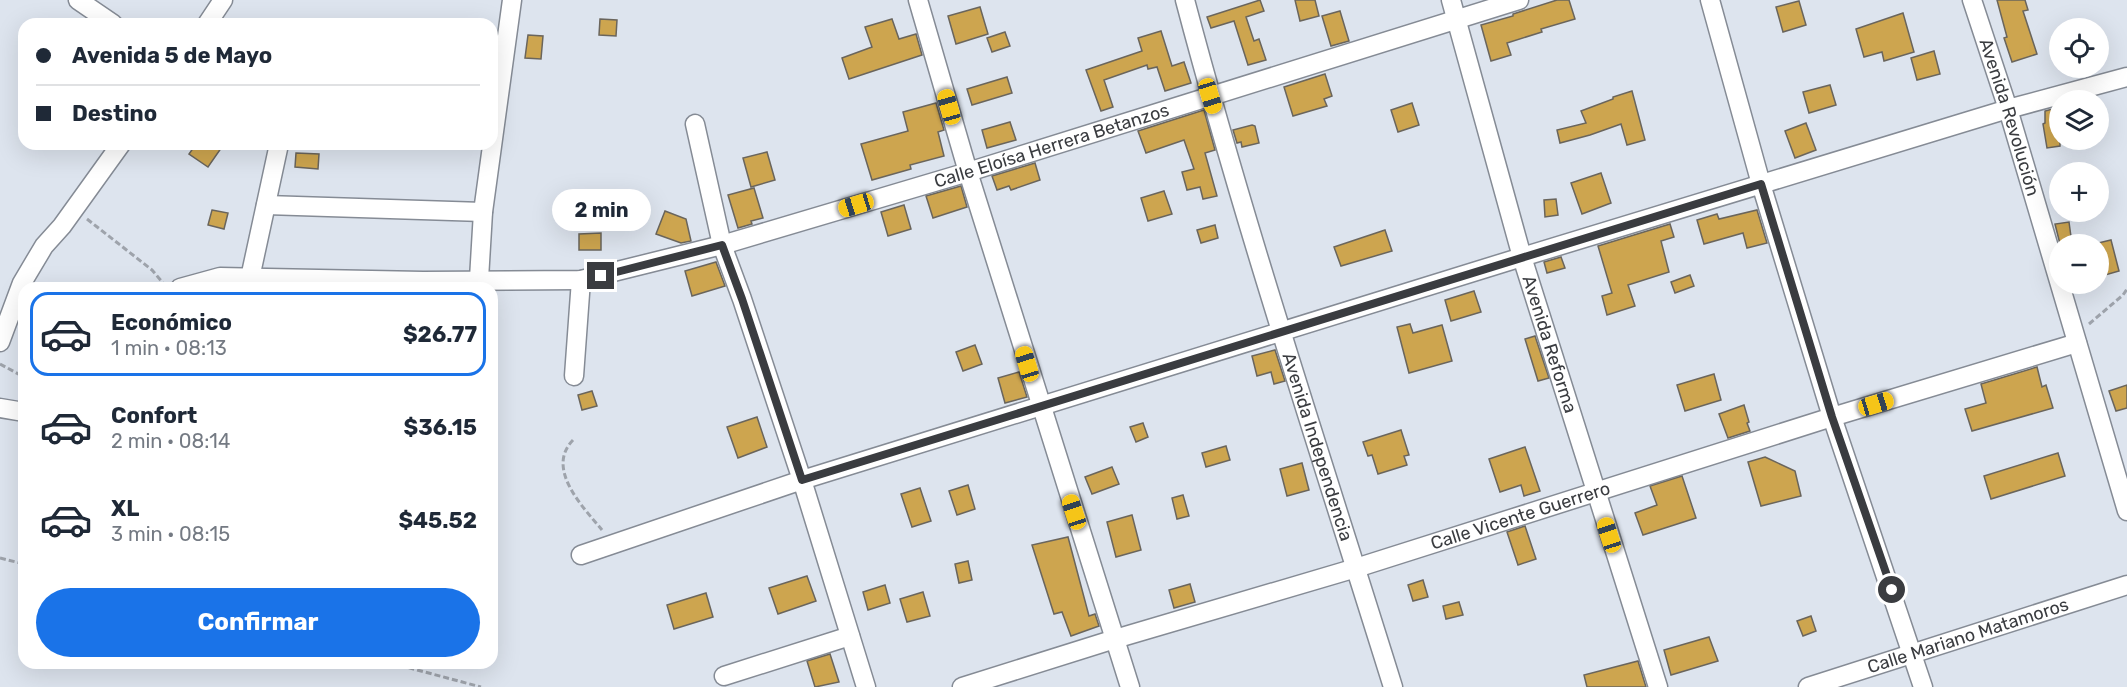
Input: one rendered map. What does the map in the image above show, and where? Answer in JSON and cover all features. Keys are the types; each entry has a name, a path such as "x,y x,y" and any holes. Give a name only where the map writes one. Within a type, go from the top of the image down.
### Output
{"street":[{"path":"211,18 223,0"},
{"path":"498,102 512,0"},
{"path":"918,0 968,172 1130,687"},
{"name":"Avenida Independencia","path":"1185,0 1210,96 1281,332 1393,687"},
{"name":"Avenida Reforma","path":"1451,0 1522,257 1658,687"},
{"name":"Calle Eloísa Herrera Betanzos","path":"420,282 479,279 581,280 722,245 968,172 1519,0"},
{"path":"1710,0 1761,184 1832,417 1923,687"},
{"name":"Avenida Revolución","path":"1972,0 2008,109 2127,511"},
{"path":"82,1 105,18"},
{"path":"581,555 802,480 1522,257 2008,109 2127,77"},
{"path":"695,124 722,245 802,480 866,687"},
{"path":"23,282 44,246 62,226 117,150"},
{"path":"250,278 278,150"},
{"path":"479,279 483,212 491,150"},
{"path":"266,205 483,212"},
{"name":"Calle Eloísa Herrera Betanzos","path":"204,282 220,278 250,278 337,282"},
{"path":"574,376 581,280"},
{"path":"0,342 18,294"},
{"name":"Calle Vicente Guerrero","path":"962,687 1356,568 1832,417 2075,337"},
{"path":"0,408 18,411"},
{"name":"Calle Mariano Matamoros","path":"1808,687 1914,655 2127,585"},
{"path":"724,676 850,636"}],"path":[{"path":"74,208 152,270 162,282"},
{"path":"2075,337 2123,295 2127,288"},
{"path":"0,364 18,374"},
{"path":"573,440 565,448 562,464 567,480 579,503 613,543"},
{"path":"0,558 18,562"},
{"path":"414,669 481,687"}],"building":[{"path":"1260,0 1264,11 1246,17 1254,41 1259,39 1266,60 1248,65 1234,21 1211,28 1207,17"},
{"path":"1295,0 1315,0 1319,16 1300,21"},
{"path":"1557,0 1569,0 1575,19 1541,29 1542,32 1507,43 1511,55 1491,61 1481,25"},
{"path":"1997,0 2025,0 2028,10 2023,11 2037,54 2012,62 2004,38 2007,37"},
{"path":"1799,1 1806,25 1783,32 1776,7"},
{"path":"980,7 988,34 956,44 948,16"},
{"path":"1340,11 1349,41 1331,46 1322,16"},
{"path":"1903,13 1914,52 1884,61 1882,52 1864,57 1856,29"},
{"path":"600,19 617,20 616,36 599,35"},
{"path":"892,19 899,39 916,34 922,55 849,79 842,58 872,47 865,27"},
{"path":"1161,31 1172,66 1184,62 1191,83 1165,91 1157,67 1148,69 1147,65 1104,80 1113,107 1101,111 1086,70 1142,51 1138,38"},
{"path":"1005,32 1010,46 992,52 987,38"},
{"path":"528,35 543,36 541,59 525,58"},
{"path":"1934,51 1940,74 1917,80 1911,58"},
{"path":"1325,74 1332,96 1324,99 1327,106 1293,116 1284,87"},
{"path":"1007,77 1012,93 972,105 967,89"},
{"path":"1830,85 1836,105 1809,113 1803,92"},
{"path":"1632,91 1645,140 1627,145 1621,124 1560,143 1557,130 1586,123 1581,111"},
{"path":"936,103 944,130 938,132 944,156 910,165 911,169 872,180 861,144 908,131 903,112"},
{"path":"1412,103 1419,125 1398,132 1391,110"},
{"path":"1204,110 1215,150 1205,153 1217,196 1203,199 1200,187 1187,190 1182,172 1194,169 1184,140 1146,153 1138,131"},
{"path":"2049,110 2049,148 2047,148 2043,124 2045,123 2045,111"},
{"path":"1010,122 1016,140 987,148 982,130"},
{"path":"1806,123 1816,150 1795,158 1785,131"},
{"path":"1255,126 1259,143 1242,147 1241,142 1237,143 1233,130"},
{"path":"192,150 220,150 208,167 189,154"},
{"path":"767,152 775,180 751,187 743,158"},
{"path":"296,153 319,154 318,169 295,167"},
{"path":"1035,163 1040,180 1011,190 1009,186 997,190 992,176"},
{"path":"1601,173 1611,203 1582,214 1571,183"},
{"path":"961,186 967,207 933,218 926,196"},
{"path":"754,188 763,218 738,228 728,195"},
{"path":"1164,191 1172,214 1148,221 1141,198"},
{"path":"1556,199 1558,215 1545,217 1544,200"},
{"path":"904,205 911,229 888,236 881,212"},
{"path":"212,210 228,213 224,229 208,225"},
{"path":"1757,210 1767,243 1747,248 1743,233 1704,244 1697,220 1717,214 1719,219"},
{"path":"665,211 686,219 691,241 681,243 656,234"},
{"path":"2069,222 2071,234 2058,234 2055,224"},
{"path":"1670,224 1674,237 1661,241 1669,272 1628,285 1635,306 1607,315 1602,296 1612,293 1598,246"},
{"path":"1215,225 1218,238 1201,243 1197,230"},
{"path":"1385,230 1392,251 1341,266 1334,247"},
{"path":"601,233 601,250 579,250 579,234"},
{"path":"2109,240 2111,240 2119,271 2109,274"},
{"path":"1561,257 1565,268 1547,273 1544,262"},
{"path":"716,262 725,286 692,296 685,271"},
{"path":"1690,275 1694,286 1675,293 1671,282"},
{"path":"1474,291 1481,312 1451,321 1445,300"},
{"path":"1410,324 1413,333 1442,325 1452,361 1409,373 1397,327"},
{"path":"1535,336 1549,378 1538,381 1525,339"},
{"path":"975,345 982,364 963,371 956,352"},
{"path":"1275,350 1285,381 1274,384 1271,372 1257,376 1252,356"},
{"path":"2037,367 2042,387 2046,385 2053,408 1972,431 1965,409 1986,403 1981,384"},
{"path":"1019,372 1027,397 1005,403 998,378"},
{"path":"1714,374 1721,400 1685,411 1677,385"},
{"path":"2127,385 2127,408 2116,411 2109,391"},
{"path":"592,391 597,406 582,410 578,395"},
{"path":"1744,405 1750,431 1728,438 1719,414"},
{"path":"757,417 767,447 738,458 727,427"},
{"path":"1143,423 1148,437 1136,442 1130,427"},
{"path":"1401,430 1409,455 1404,456 1407,465 1378,474 1372,455 1368,456 1363,442"},
{"path":"1226,446 1230,460 1206,467 1202,453"},
{"path":"1525,447 1540,491 1524,496 1521,485 1500,492 1489,459"},
{"path":"2058,453 2065,476 1991,499 1984,476"},
{"path":"1765,457 1795,471 1801,496 1761,506 1748,462"},
{"path":"1302,463 1309,490 1287,496 1280,469"},
{"path":"1112,467 1119,484 1092,494 1085,477"},
{"path":"1682,476 1696,518 1643,535 1635,513 1657,505 1650,486"},
{"path":"968,485 975,509 957,515 949,491"},
{"path":"920,488 931,521 912,527 901,494"},
{"path":"1183,495 1189,516 1177,519 1172,498"},
{"path":"1132,515 1141,550 1116,557 1107,522"},
{"path":"1525,526 1536,559 1518,565 1507,532"},
{"path":"1068,537 1089,616 1095,614 1099,626 1071,636 1062,612 1054,614 1032,545"},
{"path":"968,561 972,580 959,583 955,564"},
{"path":"807,576 816,601 778,614 769,588"},
{"path":"1423,580 1428,597 1413,601 1408,585"},
{"path":"1190,584 1195,602 1174,608 1169,590"},
{"path":"885,585 890,603 868,610 863,592"},
{"path":"923,592 930,616 907,622 900,599"},
{"path":"706,593 713,617 674,629 667,605"},
{"path":"1459,602 1463,615 1446,619 1443,606"},
{"path":"1811,616 1816,631 1803,636 1797,621"},
{"path":"1709,637 1718,661 1671,675 1664,650"},
{"path":"830,654 839,682 815,687 807,661"},
{"path":"1638,661 1646,687 1587,687 1584,675"}],"route":[{"path":"601,276 722,245 802,480 1761,184 1832,417 1892,590"}]}
